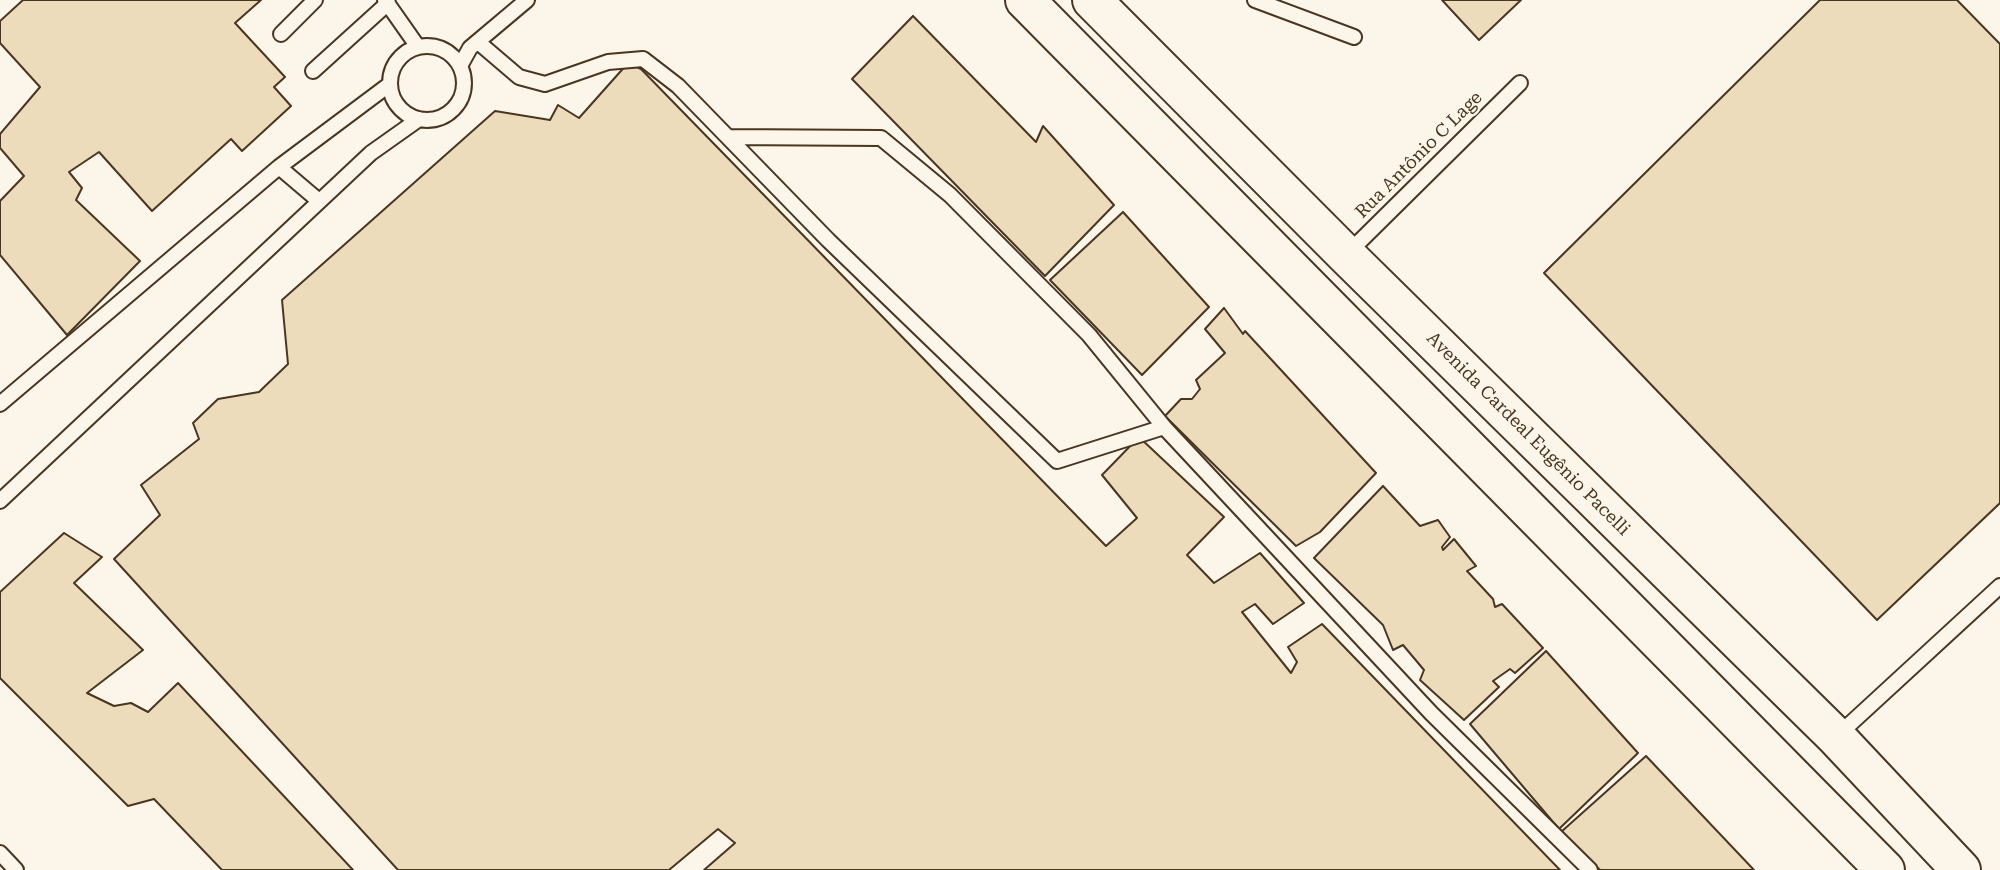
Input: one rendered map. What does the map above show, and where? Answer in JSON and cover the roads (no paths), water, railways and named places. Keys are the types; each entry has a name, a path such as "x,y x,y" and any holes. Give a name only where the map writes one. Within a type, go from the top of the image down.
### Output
{"highway":[{"path":"1025,0 1885,870"},
{"name":"Avenida Cardeal Eugênio Pacelli","path":"1092,0 1346,255 1836,737 1961,870"}],"lane":[{"path":"281,34 316,0"},
{"path":"460,66 470,48 527,0"},
{"path":"1255,0 1354,37"},
{"path":"313,71 387,2 418,47"},
{"path":"478,42 519,77 545,84 608,62 643,59 678,86 828,240 1056,461 1164,427"},
{"path":"434,46 449,53 460,66 464,82 460,99 451,111 436,119 419,119 404,112 394,99 390,84 393,68 403,54 418,47 434,46"},
{"name":"Rua Antônio C Lage","path":"1346,255 1520,83"},
{"path":"0,404 279,167 390,84"},
{"path":"0,501 319,201 372,153 419,119"},
{"path":"728,137 881,138 950,195 1089,335 1164,427 1431,712 1590,870"},
{"path":"279,167 319,201"},
{"path":"1836,737 2000,586"},
{"path":"0,853 16,870"}]}
